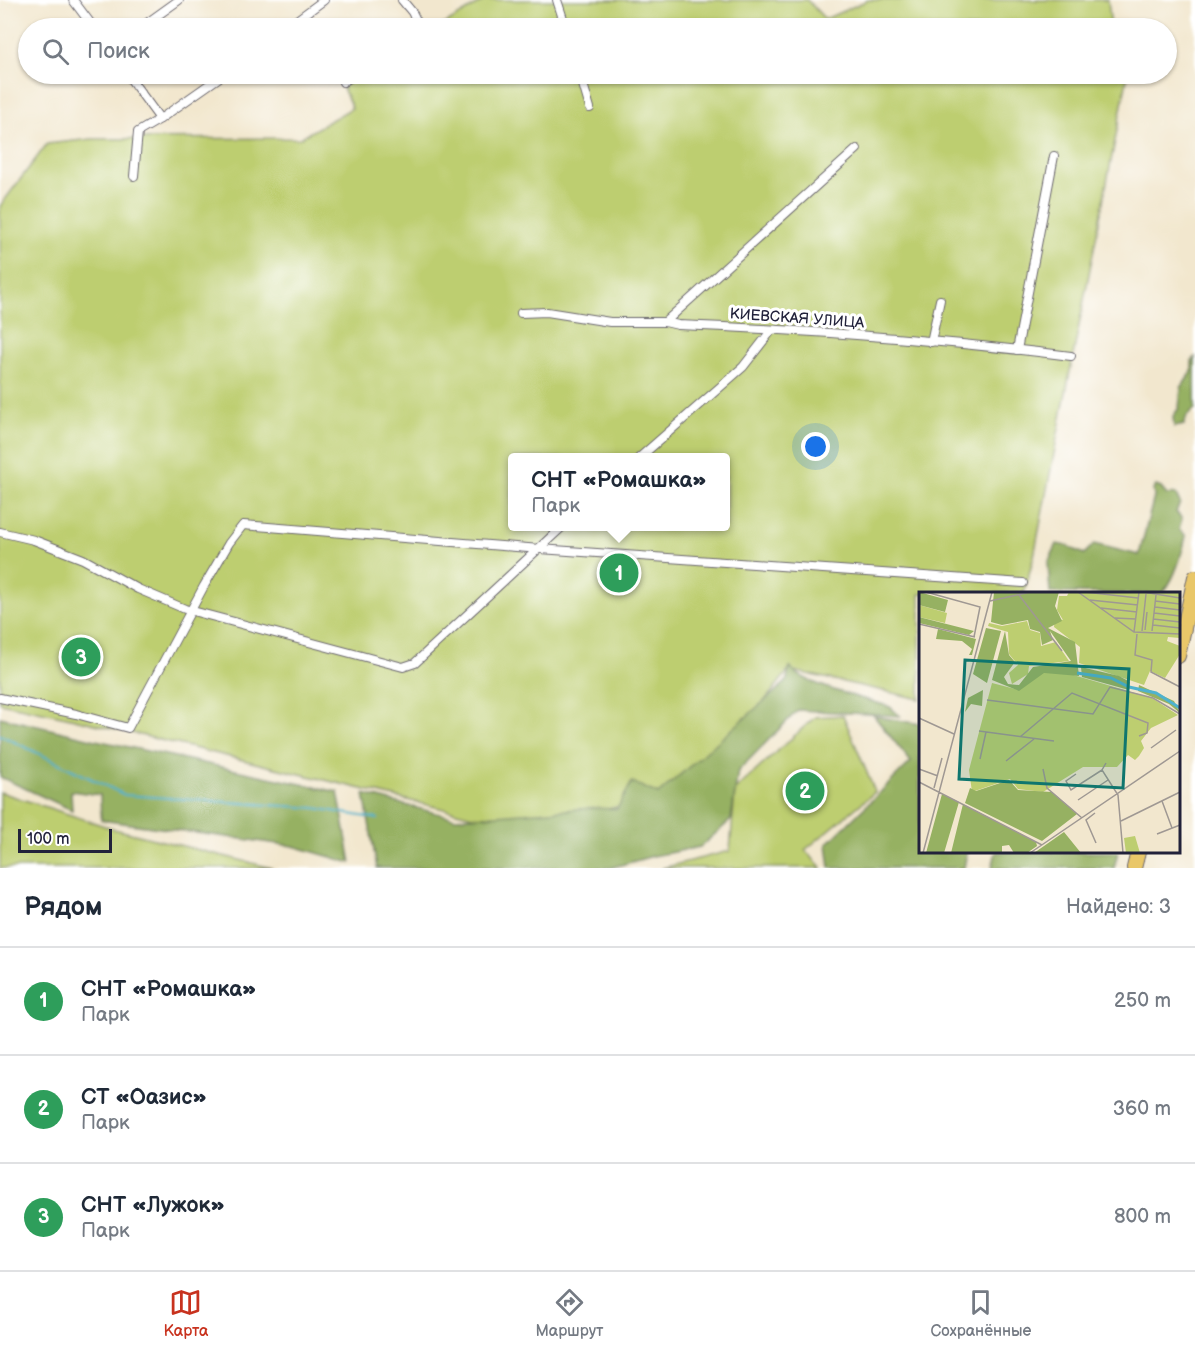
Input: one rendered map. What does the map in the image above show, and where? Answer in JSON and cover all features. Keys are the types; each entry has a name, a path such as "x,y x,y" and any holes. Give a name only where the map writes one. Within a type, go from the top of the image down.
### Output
{"highway":[{"path":"1180,651 1195,578"},
{"path":"1134,868 1138,853"}],"street":[{"path":"73,0 86,18"},
{"path":"154,18 179,0"},
{"path":"300,18 324,0"},
{"path":"402,0 415,18"},
{"path":"557,0 563,18"},
{"path":"134,84 160,119"},
{"path":"134,176 138,132 210,84"},
{"path":"583,84 590,108"},
{"path":"665,322 857,149"},
{"path":"1017,350 1054,156"},
{"path":"931,342 940,300"},
{"name":"КИЕВСКАЯ УЛИЦА","path":"521,313 547,312 610,322 665,322 678,325 746,327 1071,356"},
{"path":"645,453 743,367 771,331"},
{"path":"0,699 76,714 129,728 191,609 229,543 243,525 540,549 1023,583"},
{"path":"0,532 52,546 83,559 138,589 185,609 403,667 415,663 558,531"}],"green space":[{"path":"485,0 807,0 824,18 455,18"},
{"path":"868,0 1108,0 1110,18 827,18"},
{"path":"346,84 1126,84 1034,556 1024,592 919,592 919,699 789,670 701,781 639,802 603,810 477,817 0,703 0,206 47,144 92,139 300,138 352,108 342,86"},
{"path":"1195,357 1195,409 1187,416 1184,425 1174,427 1173,416 1179,408 1181,388 1192,371 1192,361"},
{"path":"1156,486 1167,495 1176,494 1180,503 1176,512 1182,519 1179,529 1186,536 1174,575 1163,592 1050,592 1048,563 1057,544 1084,554 1094,544 1139,555 1154,497 1153,490"},
{"path":"790,667 808,680 890,707 900,716 798,710 738,771 731,820 700,847 653,856 610,868 377,868 364,794 455,818 592,808 617,809 632,782 658,794 786,682"},
{"path":"843,715 875,792 805,850 822,868 662,868 730,851 735,790 815,717"},
{"path":"874,716 919,724 919,853 967,853 964,868 830,868 827,844 911,762"},
{"path":"0,717 338,792 351,863 293,846 101,820 100,795 71,791 72,810 0,777"},
{"path":"0,792 114,829 272,868 0,868"},
{"path":"996,853 1118,853 1114,868 992,868"}],"waterway":[{"path":"0,735 125,795 315,808 378,819"}],"place":[{"name":"СНТ «Ромашка»","path":"619,573"},
{"name":"СНТ «Лужок»","path":"81,657"},
{"name":"СТ «Оазис»","path":"805,791"}]}
